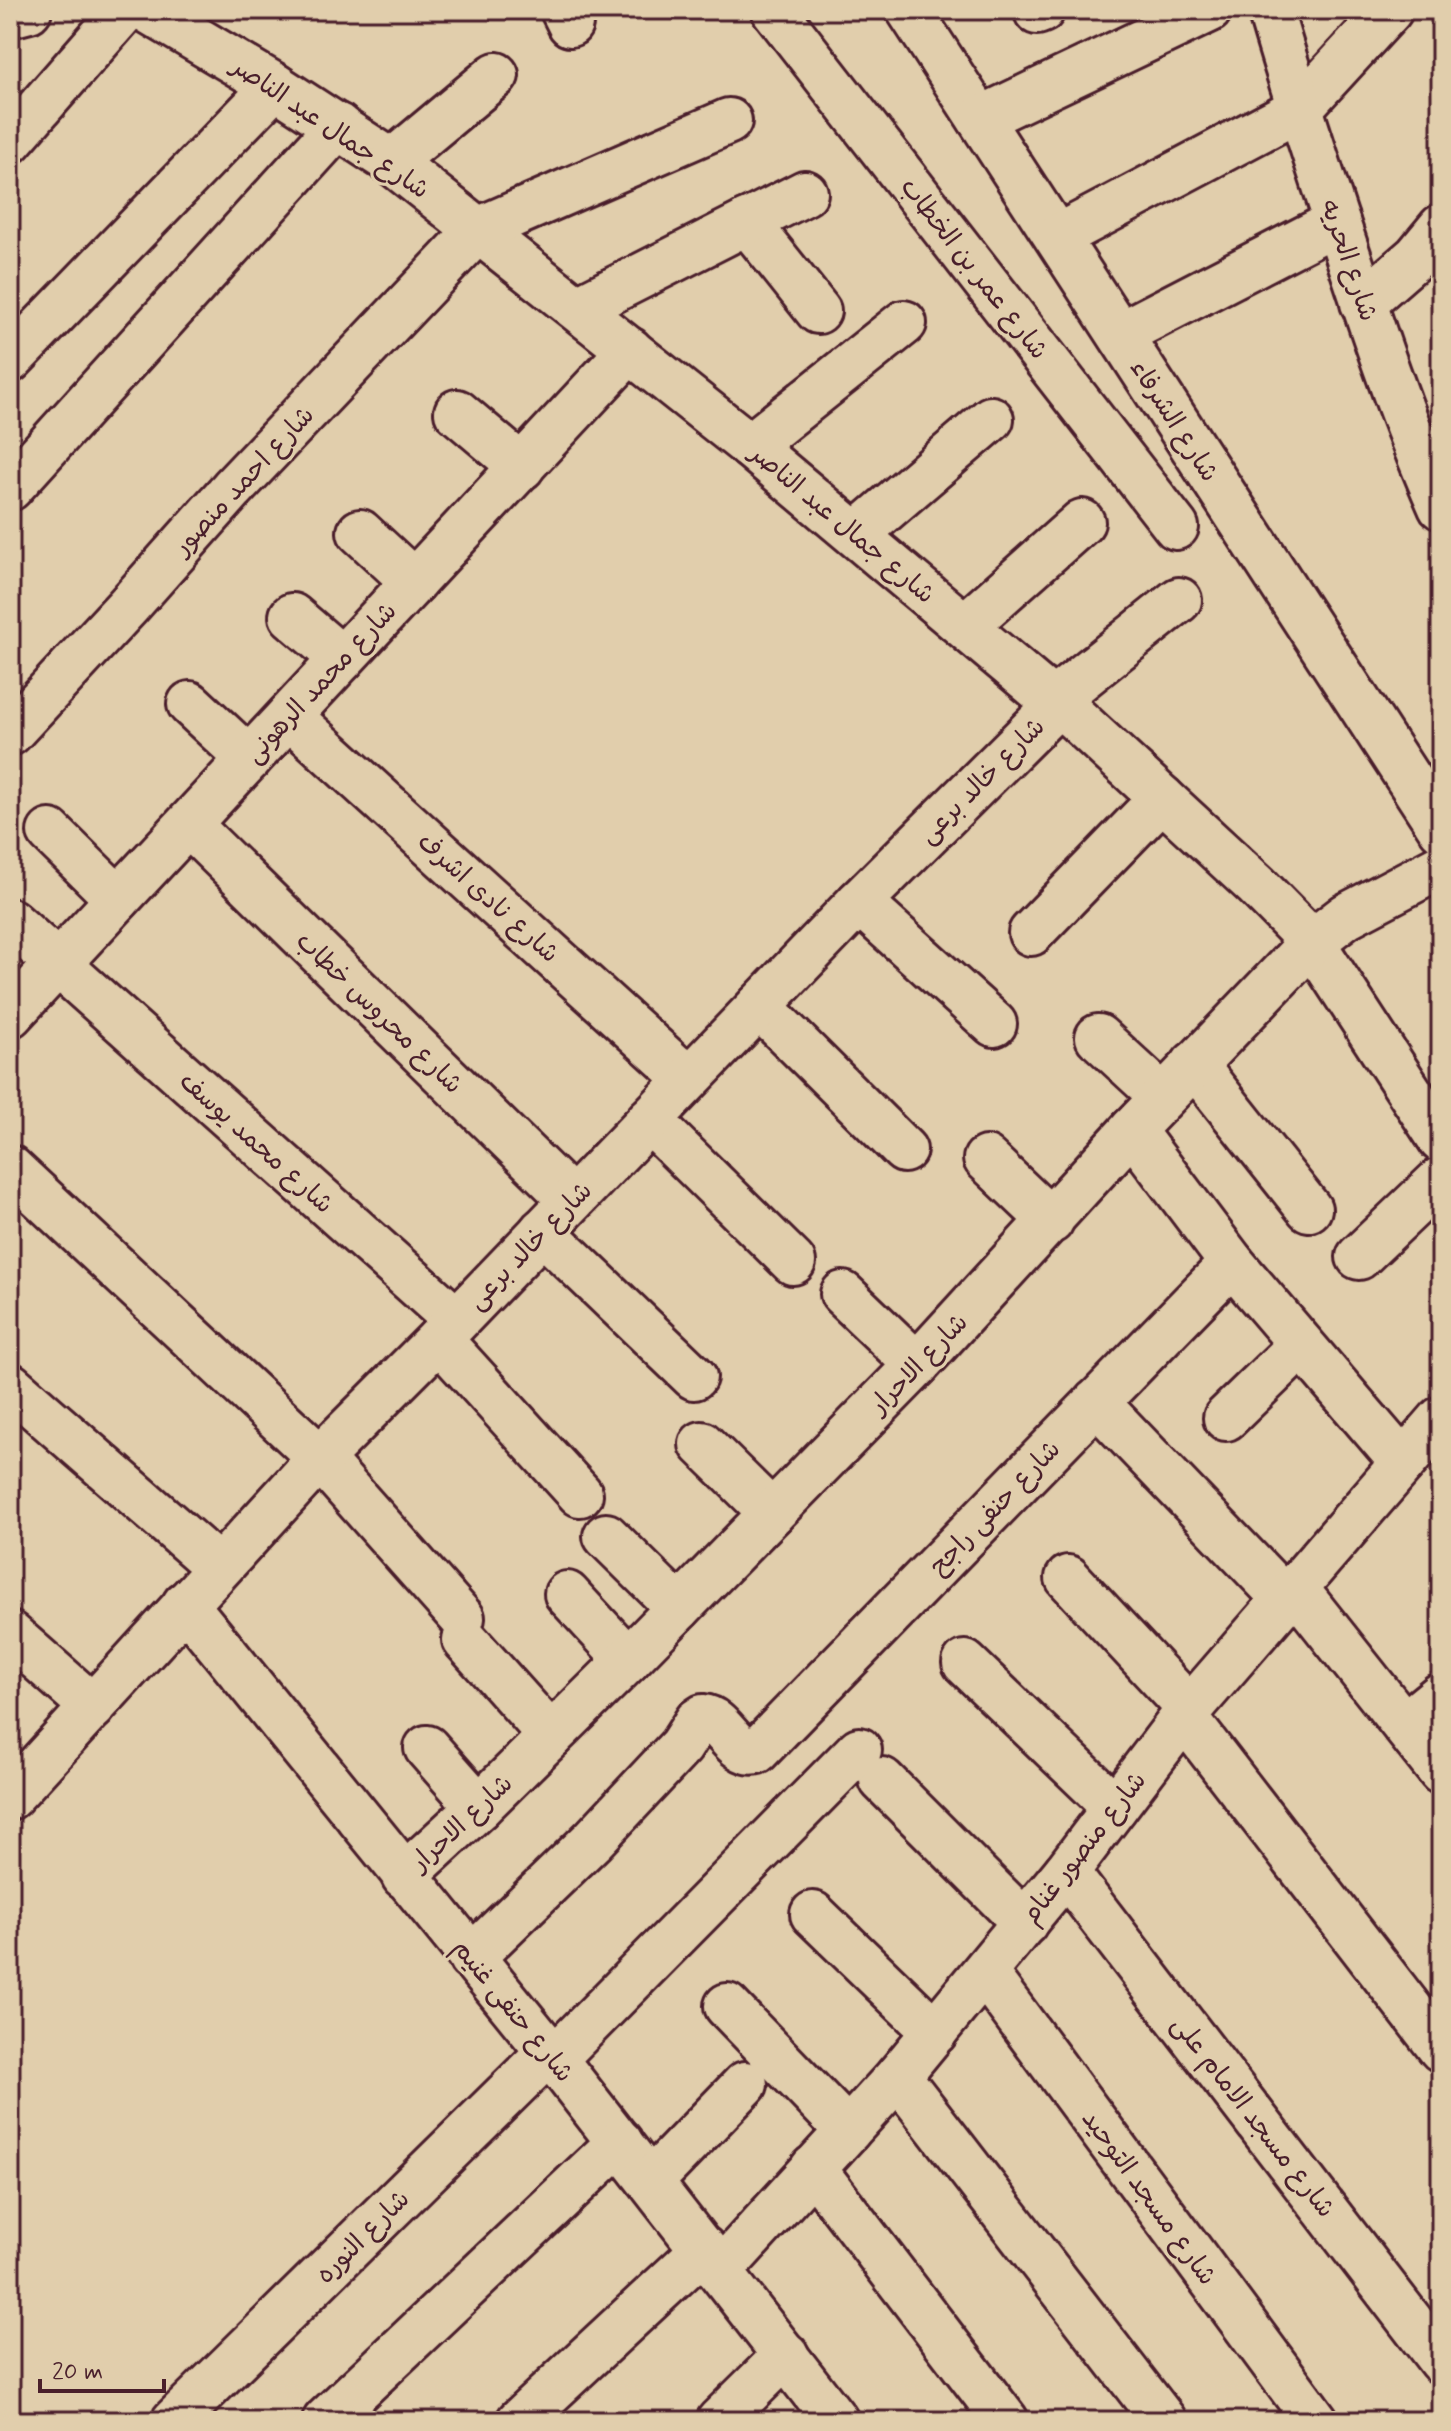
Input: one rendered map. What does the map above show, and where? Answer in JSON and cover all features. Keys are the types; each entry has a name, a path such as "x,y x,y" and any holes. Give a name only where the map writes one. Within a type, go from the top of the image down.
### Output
{"street":[{"path":"10,15 29,10"},
{"path":"10,141 125,10"},
{"name":"شارع جمال عبد الناصر","path":"147,10 275,86 392,162 750,446 1056,702 1256,885 1312,942 1441,1140"},
{"name":"شارع عمر بن الخطاب","path":"774,10 1176,527"},
{"name":"شارع الشرفاء","path":"909,10 1441,829"},
{"path":"980,119 1209,10"},
{"name":"شارع الحريه","path":"1270,10 1363,303 1418,454 1441,507"},
{"path":"1057,237 1299,109 1390,10"},
{"path":"392,162 496,75"},
{"path":"10,360 275,86"},
{"path":"478,230 729,121"},
{"path":"10,488 338,126"},
{"path":"578,308 805,193"},
{"path":"747,222 818,311"},
{"path":"1120,334 1337,222"},
{"path":"1363,303 1417,256 1441,227"},
{"name":"شارع احمد منصور","path":"10,733 232,489 478,230"},
{"path":"750,446 904,323"},
{"name":"شارع محمد الرهونى","path":"10,1015 630,350"},
{"path":"457,412 522,467"},
{"path":"857,534 991,419"},
{"path":"965,626 1082,522"},
{"path":"360,532 414,582"},
{"name":"شارع خالد برعى","path":"10,1797 320,1458 859,902 1056,702 1179,600"},
{"path":"292,616 342,659"},
{"path":"190,704 249,759"},
{"name":"شارع نادى اشرف","path":"289,716 688,1079"},
{"path":"1031,933 1162,798"},
{"name":"شارع محروس خطاب","path":"189,825 572,1200"},
{"path":"50,832 118,899"},
{"name":"شارع الاحرار","path":"404,1876 628,1660 917,1365 1132,1130 1312,942 1346,916 1441,866"},
{"path":"859,902 994,1024"},
{"name":"شارع محمد يوسف","path":"10,921 447,1330 580,1494"},
{"path":"759,1006 904,1150"},
{"path":"1098,1037 1163,1097"},
{"path":"1194,1064 1309,1209"},
{"path":"649,1120 793,1262"},
{"path":"1132,1130 1232,1263 1301,1345 1426,1451"},
{"path":"986,1159 1051,1221"},
{"path":"10,1168 320,1458 551,1736"},
{"path":"1359,1257 1441,1179"},
{"path":"542,1231 694,1377"},
{"name":"شارع حنفى راجح","path":"471,1958 603,1829 681,1746 697,1721 703,1717 712,1718 741,1748 751,1753 757,1751 1232,1263"},
{"path":"843,1294 917,1365"},
{"path":"1226,1418 1301,1345"},
{"path":"10,1385 218,1567"},
{"path":"1096,1402 1290,1594 1441,1772"},
{"path":"702,1444 772,1513"},
{"name":"شارع منصور غنام","path":"519,2421 712,2260 813,2168 848,2131 985,1973 1187,1713 1290,1594 1426,1451"},
{"path":"606,1536 679,1608"},
{"path":"1068,1578 1187,1713 1441,2049"},
{"path":"567,1594 628,1660"},
{"name":"شارع حنفى غنيم","path":"185,1604 551,2055 836,2421"},
{"path":"10,1634 93,1707"},
{"path":"965,1663 1115,1807"},
{"path":"1404,1725 1441,1695"},
{"path":"427,1748 479,1807"},
{"name":"شارع النوره","path":"174,2421 551,2055 871,1765 1025,1923"},
{"name":"شارع مسجد الامام على","path":"1066,1872 1441,2361"},
{"path":"813,1914 935,2032"},
{"name":"شارع مسجد التوحيد","path":"985,1973 1316,2421"},
{"path":"727,2006 848,2131"},
{"path":"898,2076 1164,2421"},
{"path":"651,2181 745,2084"},
{"path":"325,2421 620,2142"},
{"path":"813,2168 1006,2421"},
{"path":"719,2421 786,2355"}]}
